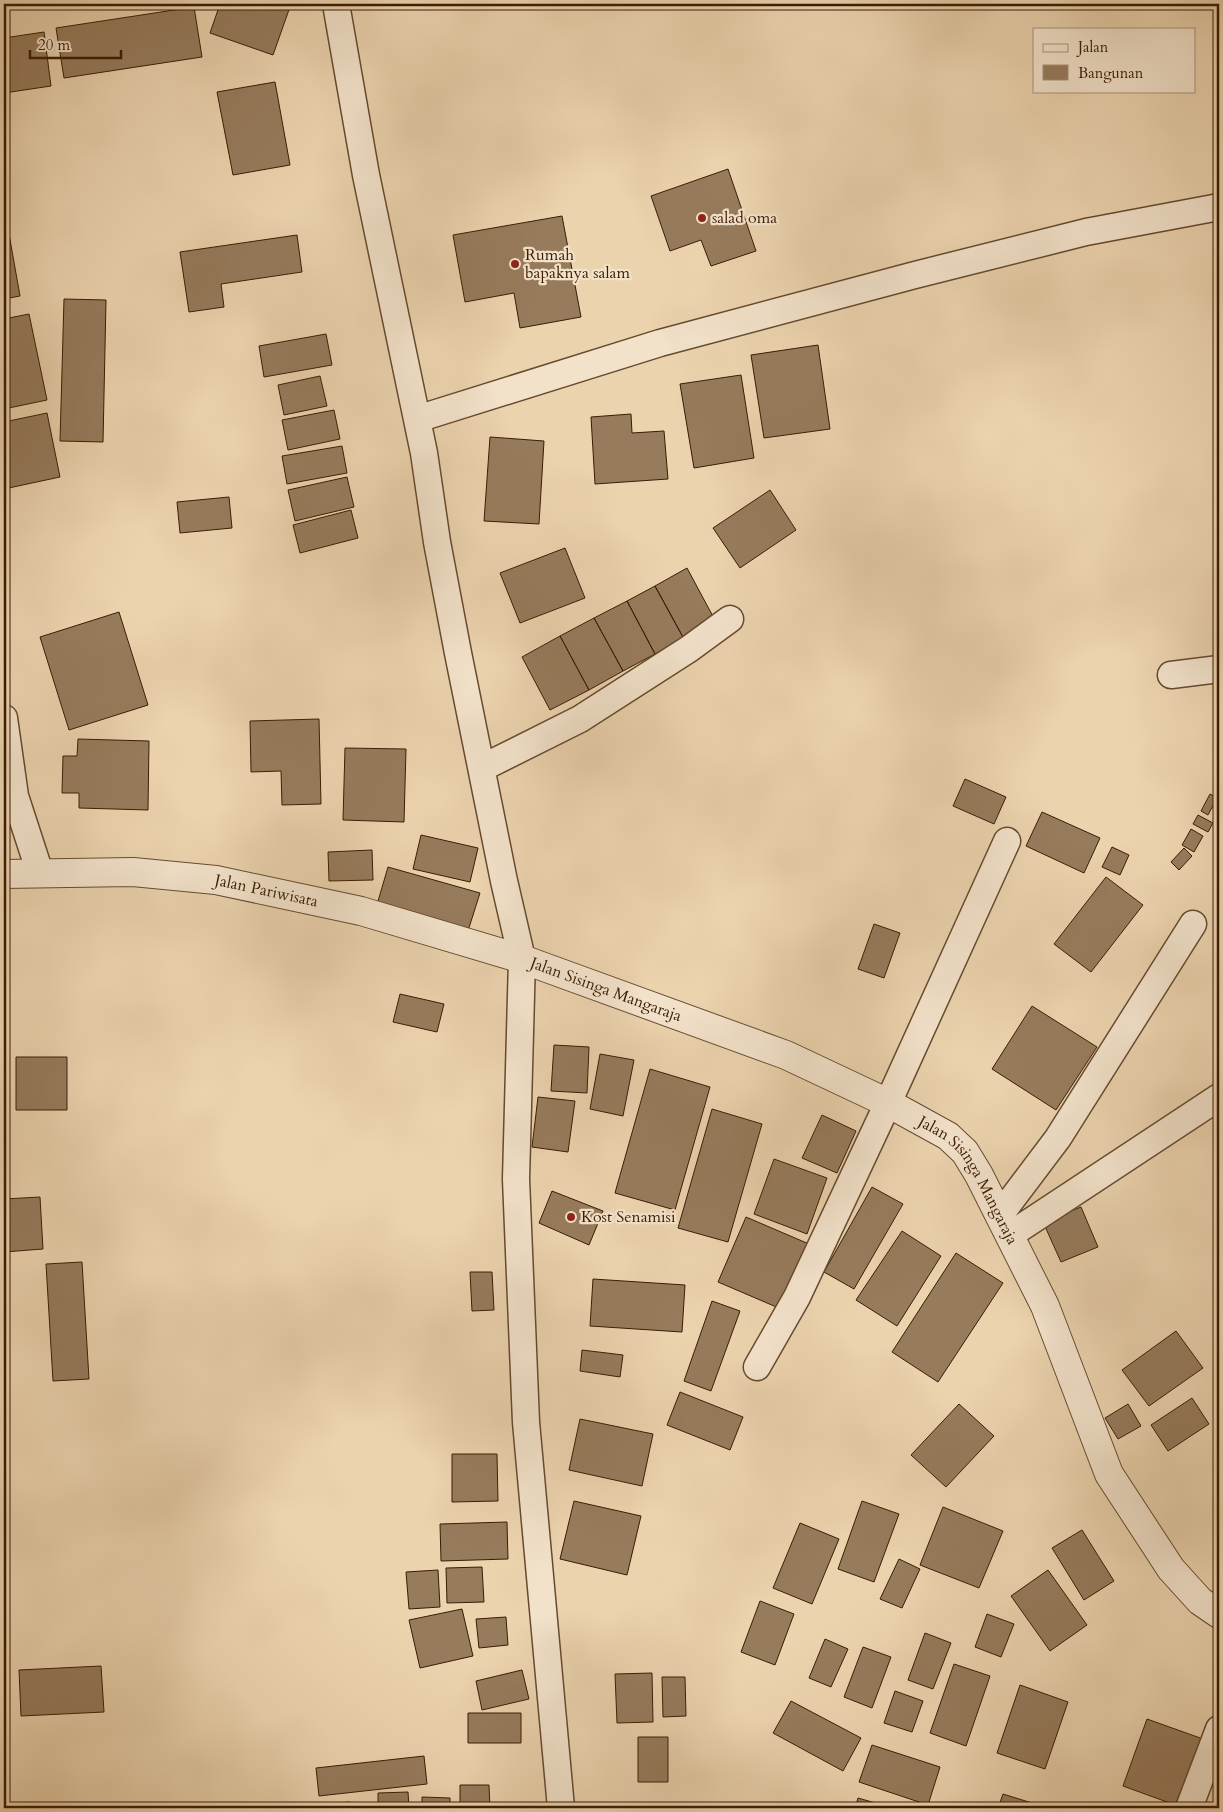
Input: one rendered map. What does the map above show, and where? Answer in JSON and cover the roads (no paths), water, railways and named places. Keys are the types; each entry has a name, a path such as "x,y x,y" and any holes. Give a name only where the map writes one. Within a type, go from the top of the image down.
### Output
{"street":[{"path":"336,4 366,175 417,419 437,542 504,881 522,959 516,1179 526,1412 561,1808"},
{"path":"417,419 660,343 915,275 1086,232 1219,207"},
{"path":"482,768 580,719 730,619"},
{"path":"1171,675 1219,669"},
{"path":"4,718 15,796 40,873"},
{"path":"757,1367 797,1298 1007,841"},
{"name":"Jalan Pariwisata","path":"4,874 134,872 216,880 360,911 522,959"},
{"path":"1005,1225 1193,924"},
{"name":"Jalan Sisinga Mangaraja","path":"522,959 786,1055 888,1103 948,1136 965,1152 1005,1225 1045,1306 1109,1474 1170,1569 1200,1601 1219,1614"},
{"path":"1005,1225 1219,1097"},
{"path":"1189,1808 1219,1729"}],"place":[{"name":"salad oma","path":"702,218"},
{"name":"Rumah bapaknya salam","path":"515,264"},
{"name":"Kost Senamisi","path":"571,1217"}]}
